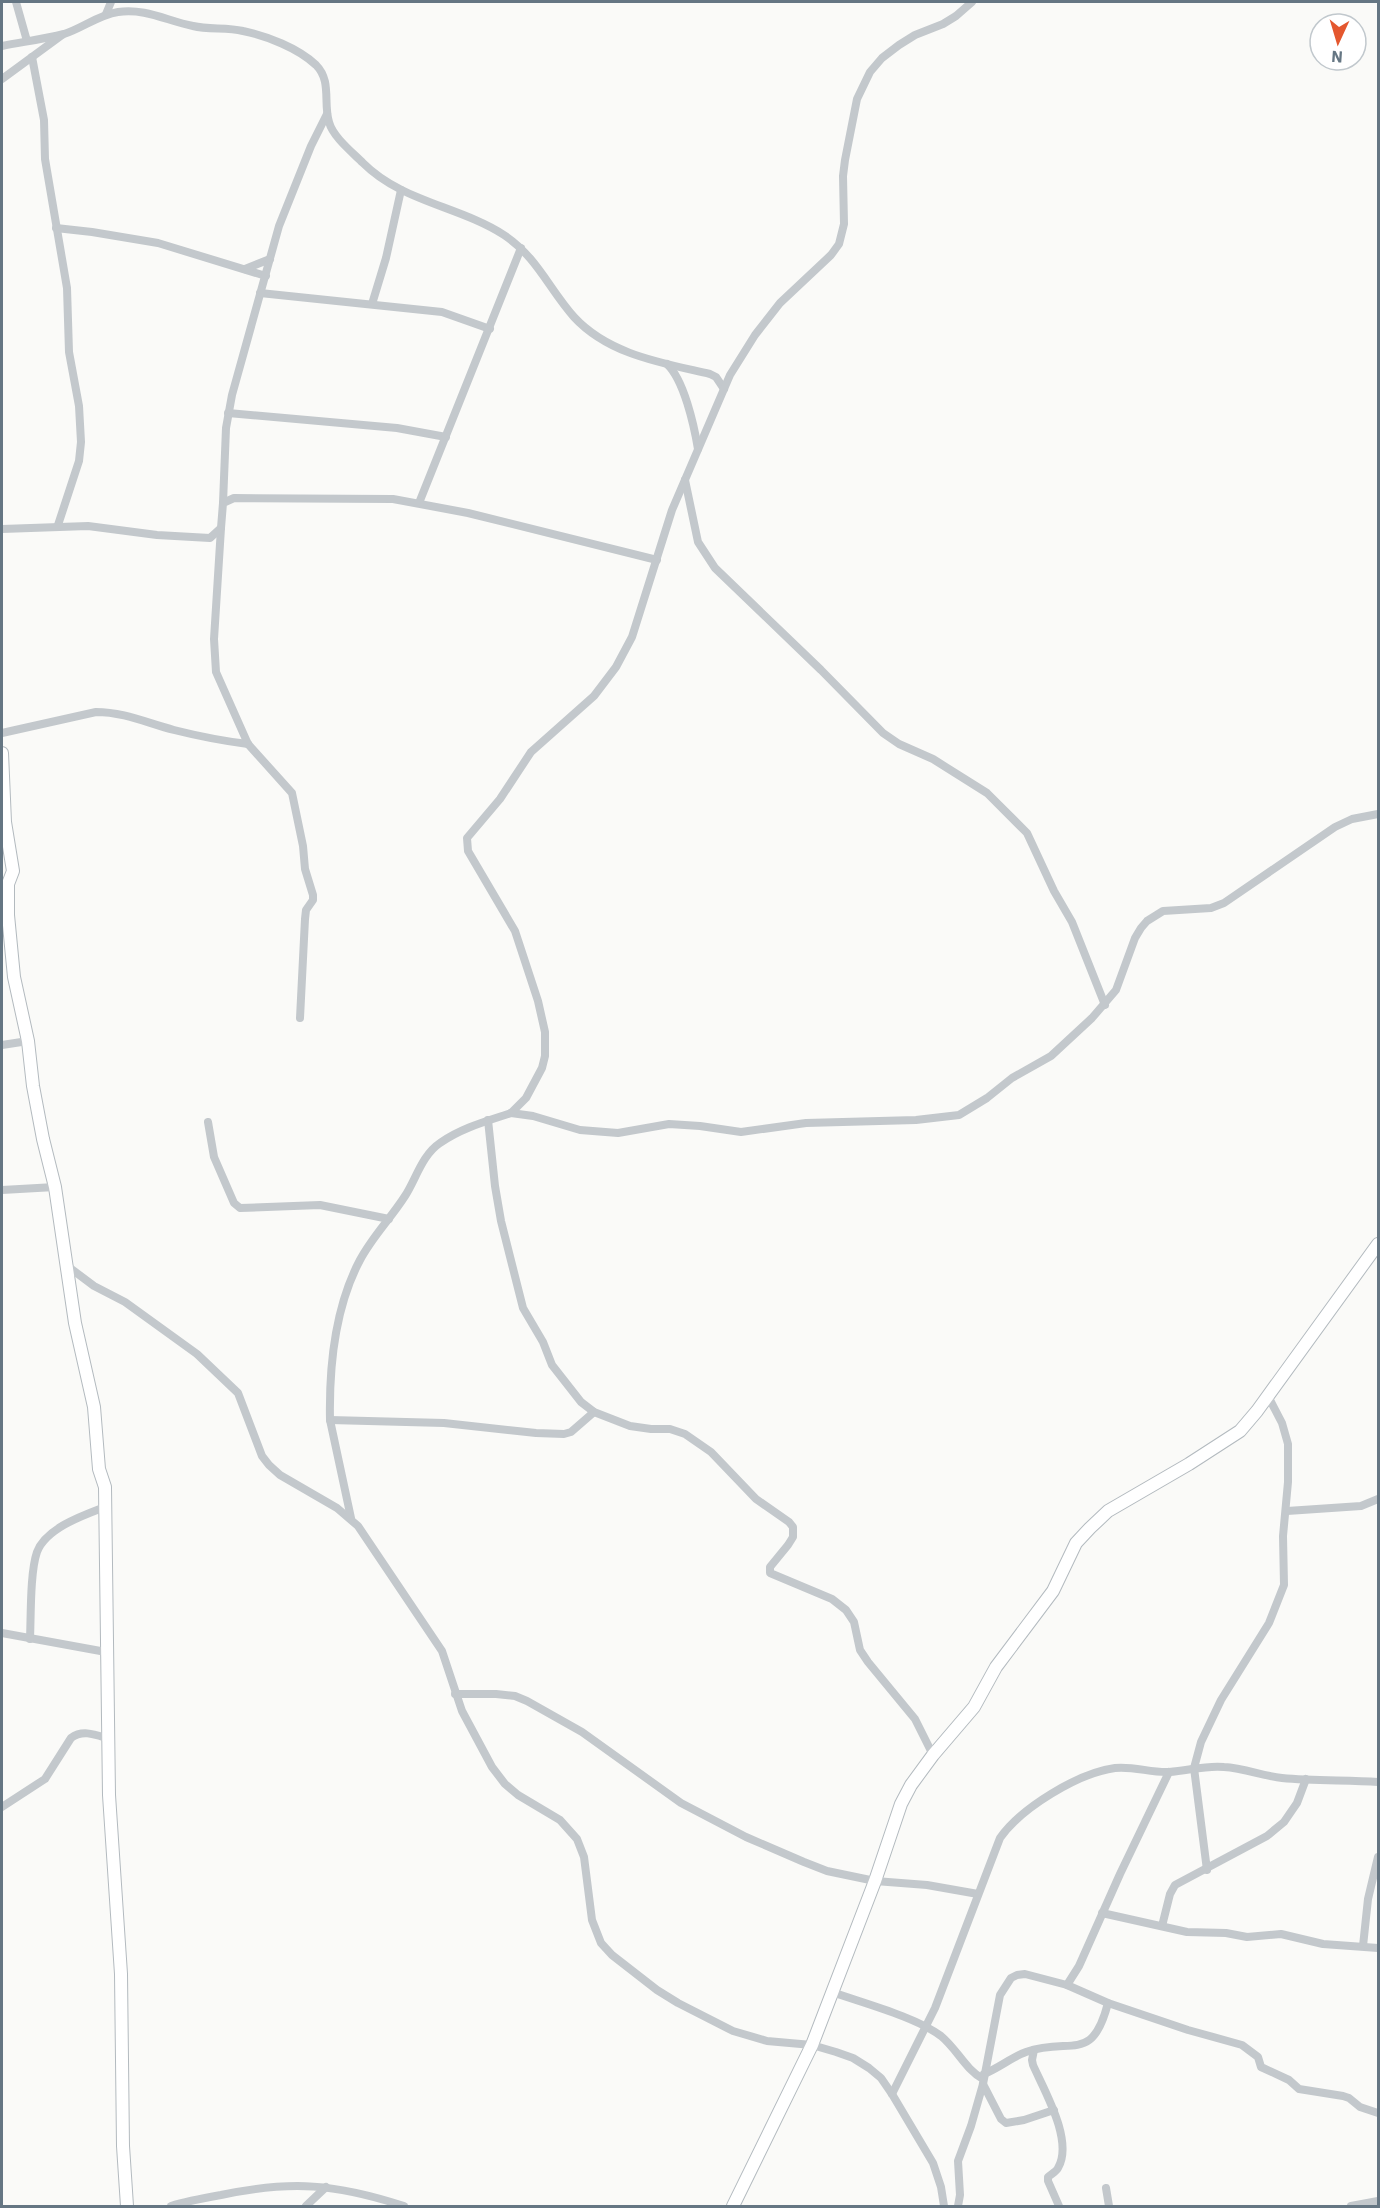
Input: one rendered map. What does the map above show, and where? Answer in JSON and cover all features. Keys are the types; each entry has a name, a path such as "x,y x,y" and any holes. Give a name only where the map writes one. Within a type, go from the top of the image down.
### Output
{"street":[{"path":"16,2 27,41"},
{"path":"106,14 111,2"},
{"path":"126,2 136,11"},
{"path":"511,1113 526,1098 542,1068 545,1056 545,1032 538,1001 515,931 468,851 467,838 500,798 531,752 587,702 616,667 632,637 672,510 730,375 755,335 780,303 831,255 839,244 844,224 845,160 857,99 870,72 882,58 899,45 915,35 943,24 972,2"},
{"path":"2,79 64,34 106,14 136,11 200,28 243,31 291,49 310,61 321,72 327,96 329,123 334,132 376,176 401,190 487,226 521,248 542,271 574,316 603,340 630,353 666,364 716,377 730,375"},
{"path":"2,46 64,34"},
{"path":"32,57 44,120 45,159 67,288 70,358 79,406 81,441 79,461 58,525"},
{"path":"300,1018 305,919 306,910 313,900 313,895 305,869 303,846 292,793 248,744 224,690 214,659 228,413 279,226 327,113"},
{"path":"372,304 386,258 401,190"},
{"path":"56,228 158,243 266,276"},
{"path":"419,503 521,248"},
{"path":"245,269 270,259"},
{"path":"260,293 442,312 490,329"},
{"path":"666,364 676,375 695,430 698,449"},
{"path":"716,377 724,389"},
{"path":"228,413 397,428 446,436"},
{"path":"685,480 698,542 715,568 772,621 883,733 899,744 933,759 987,794 1027,833 1054,891 1072,922 1105,1005"},
{"path":"224,502 234,498 393,499 468,513 657,560"},
{"path":"2,529 58,525 88,526 203,539 210,538 221,528"},
{"path":"2,733 96,712 108,712 174,730 248,744"},
{"path":"2,753 3,822 13,871 8,884 8,915 14,977 28,1041 33,1086 43,1139 55,1187 75,1323 94,1407 99,1469 105,1487 109,1795 121,1974 123,2146 127,2206"},
{"path":"351,1518 330,1420 334,1349 342,1307 360,1258 408,1192 422,1164 438,1144 457,1133 511,1113 533,1116 580,1130 618,1132 669,1124 748,1132 806,1123 916,1120 959,1115 987,1098 1012,1078 1051,1056 1105,1005 1116,990 1135,938 1147,921 1156,914 1163,911 1211,908 1224,903 1335,827 1352,819 1378,814"},
{"path":"2,1045 28,1041"},
{"path":"526,1098 533,1116"},
{"path":"488,1120 498,1206 523,1308 543,1342 552,1365 580,1402 594,1412 630,1426 670,1429 685,1434 711,1452 756,1499 789,1522 793,1527 793,1537 770,1567 770,1573 832,1599 846,1610 854,1622 860,1650 915,1719 933,1755"},
{"path":"208,1122 214,1157 234,1203 240,1208 320,1205 389,1219"},
{"path":"2,1190 55,1187"},
{"path":"733,2206 812,2045 875,1881 901,1804 911,1785 974,1707 1000,1661 1053,1591 1076,1543 1108,1511 1190,1464 1240,1431 1378,1244"},
{"path":"66,1265 94,1286 125,1302 197,1354 238,1393 262,1456 270,1465 280,1475 329,1502 358,1526 442,1651 455,1694 480,1748 505,1784 518,1795 560,1820 576,1839 584,1857 592,1920 601,1943 612,1955 657,1990 724,2027 767,2041 812,2045 854,2058 881,2078 933,2163 941,2187 944,2206"},
{"path":"1207,1870 1194,1768 1201,1742 1221,1700 1258,1641 1284,1585 1283,1536 1287,1511 1288,1444 1282,1424 1268,1396"},
{"path":"330,1420 444,1423 564,1434 571,1432 594,1412"},
{"path":"1287,1511 1361,1506 1378,1499"},
{"path":"30,1639 34,1567 38,1550 46,1539 74,1518 105,1507"},
{"path":"2,1633 106,1652"},
{"path":"455,1694 496,1694 515,1696 528,1701 582,1732 681,1803 773,1850 827,1871 875,1881 927,1885 978,1894"},
{"path":"2,1807 45,1779 71,1737 82,1732 109,1739"},
{"path":"892,2094 927,2026 1000,1838 1010,1824 1027,1809 1097,1772 1115,1768 1135,1767 1168,1772 1226,1767 1262,1775 1377,1783"},
{"path":"1067,1985 1079,1966 1168,1772"},
{"path":"1162,1926 1175,1885 1193,1874 1207,1870 1267,1836 1284,1822 1298,1803 1306,1779"},
{"path":"1363,1946 1368,1899 1378,1857"},
{"path":"1102,1913 1187,1932 1226,1933 1247,1937 1281,1934 1323,1944 1378,1948"},
{"path":"958,2206 960,2195 958,2161 971,2126 983,2079 1000,1995 1011,1978 1017,1975 1025,1974 1067,1985 1108,2003 1188,2030 1242,2045 1258,2058 1261,2067 1288,2080 1299,2089 1349,2097 1360,2107 1378,2113"},
{"path":"832,1992 927,2026 943,2037 972,2072 983,2079 1001,2119 1006,2123 1024,2120 1054,2110"},
{"path":"983,2079 1023,2053 1059,2046 1084,2045 1090,2041 1100,2026 1108,2003"},
{"path":"1034,2050 1033,2065 1054,2110 1060,2131 1059,2166 1048,2177 1059,2206"},
{"path":"171,2206 250,2189 288,2185 326,2187 366,2194 404,2206"},
{"path":"306,2206 326,2187"},
{"path":"1106,2188 1108,2206"},
{"path":"1352,2206 1378,2201"}]}
